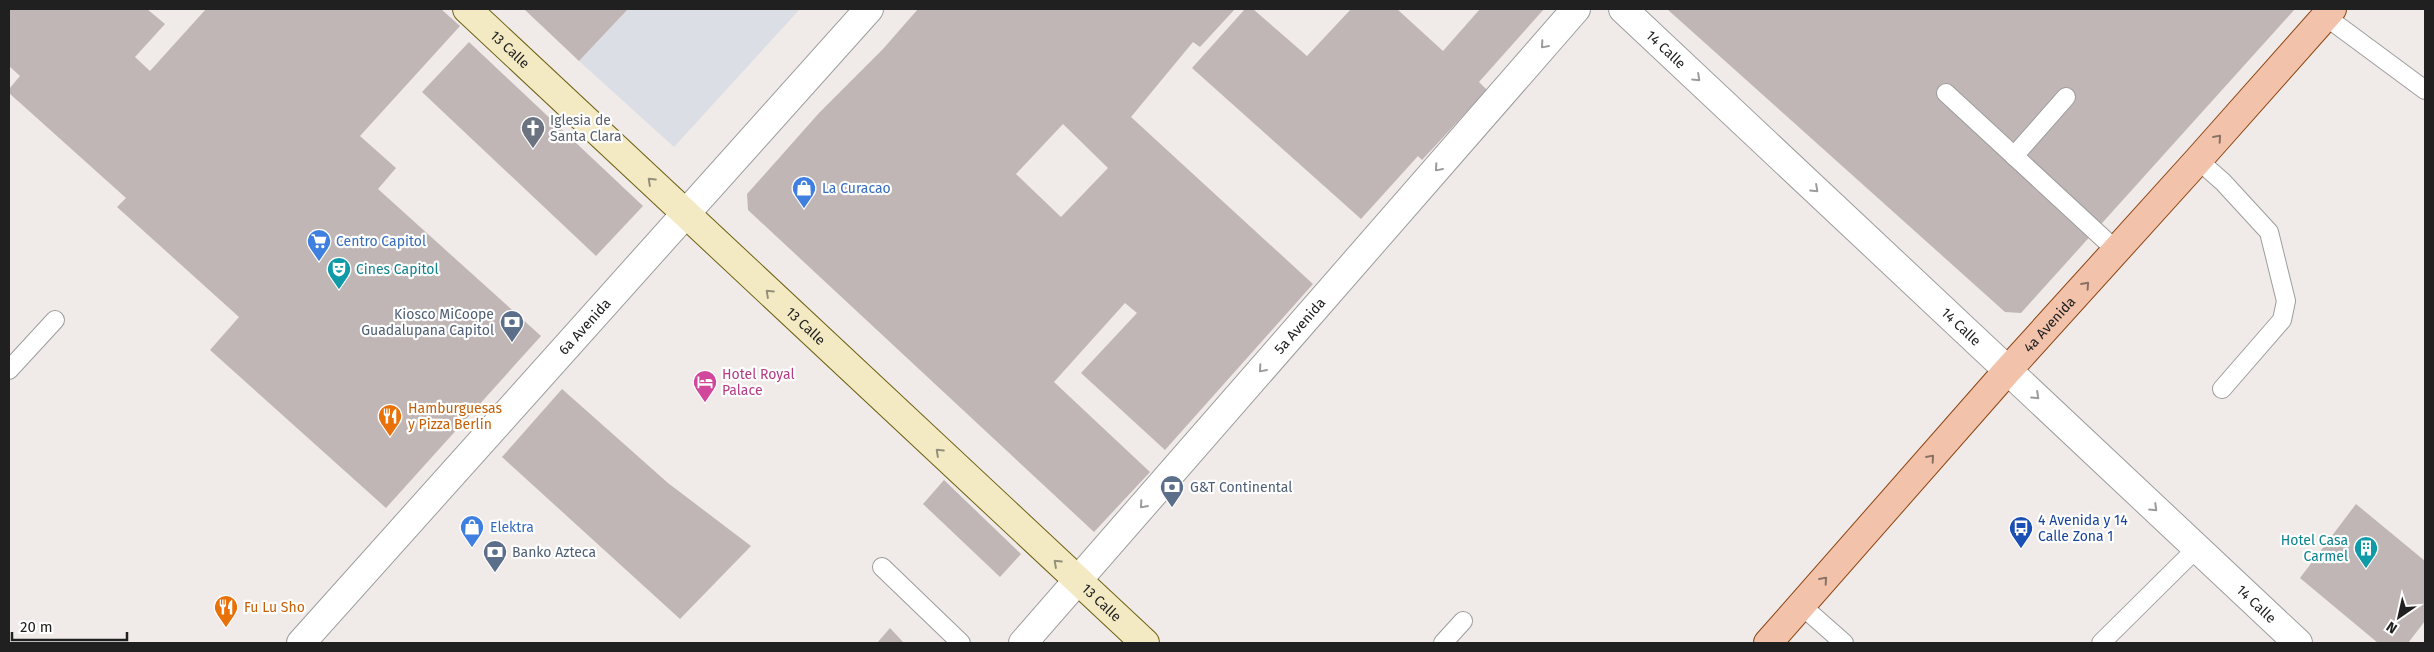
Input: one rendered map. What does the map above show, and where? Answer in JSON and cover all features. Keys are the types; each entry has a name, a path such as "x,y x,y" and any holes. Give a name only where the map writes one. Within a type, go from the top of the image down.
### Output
{"main road":[{"name":"4a Avenida","path":"1768,643 2008,370 2117,251 2329,12"}],"street":[{"name":"13 Calle","path":"467,9 1077,582 1145,643"},
{"name":"6a Avenida","path":"301,643 869,9"},
{"name":"5a Avenida","path":"1023,643 1576,9"},
{"name":"14 Calle","path":"1623,9 2298,643"}],"lane":[{"path":"2329,12 2425,90"},
{"path":"1946,93 2117,251"},
{"path":"2014,156 2066,97"},
{"path":"2198,160 2223,182 2269,232 2286,301 2282,320 2222,389"},
{"path":"9,370 55,320"},
{"path":"2101,643 2197,548"},
{"path":"882,567 961,643"},
{"path":"1802,606 1844,643"},
{"path":"1443,643 1463,621"}],"shaded area":[{"path":"628,9 800,9 674,147 579,61"}],"building":[{"name":"Centro Capitol","path":"9,9 147,9 165,24 135,57 150,71 206,9 441,9 460,26 360,136 396,168 378,189 541,336 386,508 210,350 239,317 117,207 126,198 9,93 9,89 20,76 9,66"},
{"path":"524,9 628,9 579,61"},
{"path":"918,9 1235,9 1200,47 1193,42 1131,117 1313,284 1165,450 1081,373 1137,313 1125,303 1054,382 1150,472 1094,532 748,210 747,194 819,113 883,49","holes":["1063,124 1108,168 1061,217 1016,174"]},
{"path":"1245,9 1253,9 1307,56 1351,9 1397,9 1443,51 1480,9 1544,9 1479,82 1487,90 1422,160 1418,156 1361,219 1192,68"},
{"path":"1667,9 2295,9 2021,313 2005,312"},
{"name":"Iglesia de Santa Clara","path":"469,42 643,206 596,256 422,92"},
{"path":"562,389 668,483 751,546 680,619 502,457"},
{"path":"944,480 1021,554 1000,577 923,504"},
{"name":"Hotel Casa Carmel","path":"2356,504 2425,561 2425,621 2408,643 2378,643 2300,578"},
{"path":"890,628 904,643 877,643"}],"place":[{"name":"Iglesia de Santa Clara","path":"533,149"},
{"name":"La Curacao","path":"804,209"},
{"name":"Centro Capitol","path":"319,262"},
{"name":"Cines Capitol","path":"339,290"},
{"name":"Kiosco MiCoope Guadalupana Capitol","path":"512,343"},
{"name":"Hotel Royal Palace","path":"705,403"},
{"name":"Hamburguesas y Pizza Berlin","path":"390,437"},
{"name":"G&T Continental","path":"1172,508"},
{"name":"Elektra","path":"472,548"},
{"name":"4 Avenida y 14 Calle Zona 1","path":"2021,549"},
{"name":"Hotel Casa Carmel","path":"2366,569"},
{"name":"Banko Azteca","path":"495,573"},
{"name":"Fu Lu Sho","path":"226,628"}]}
